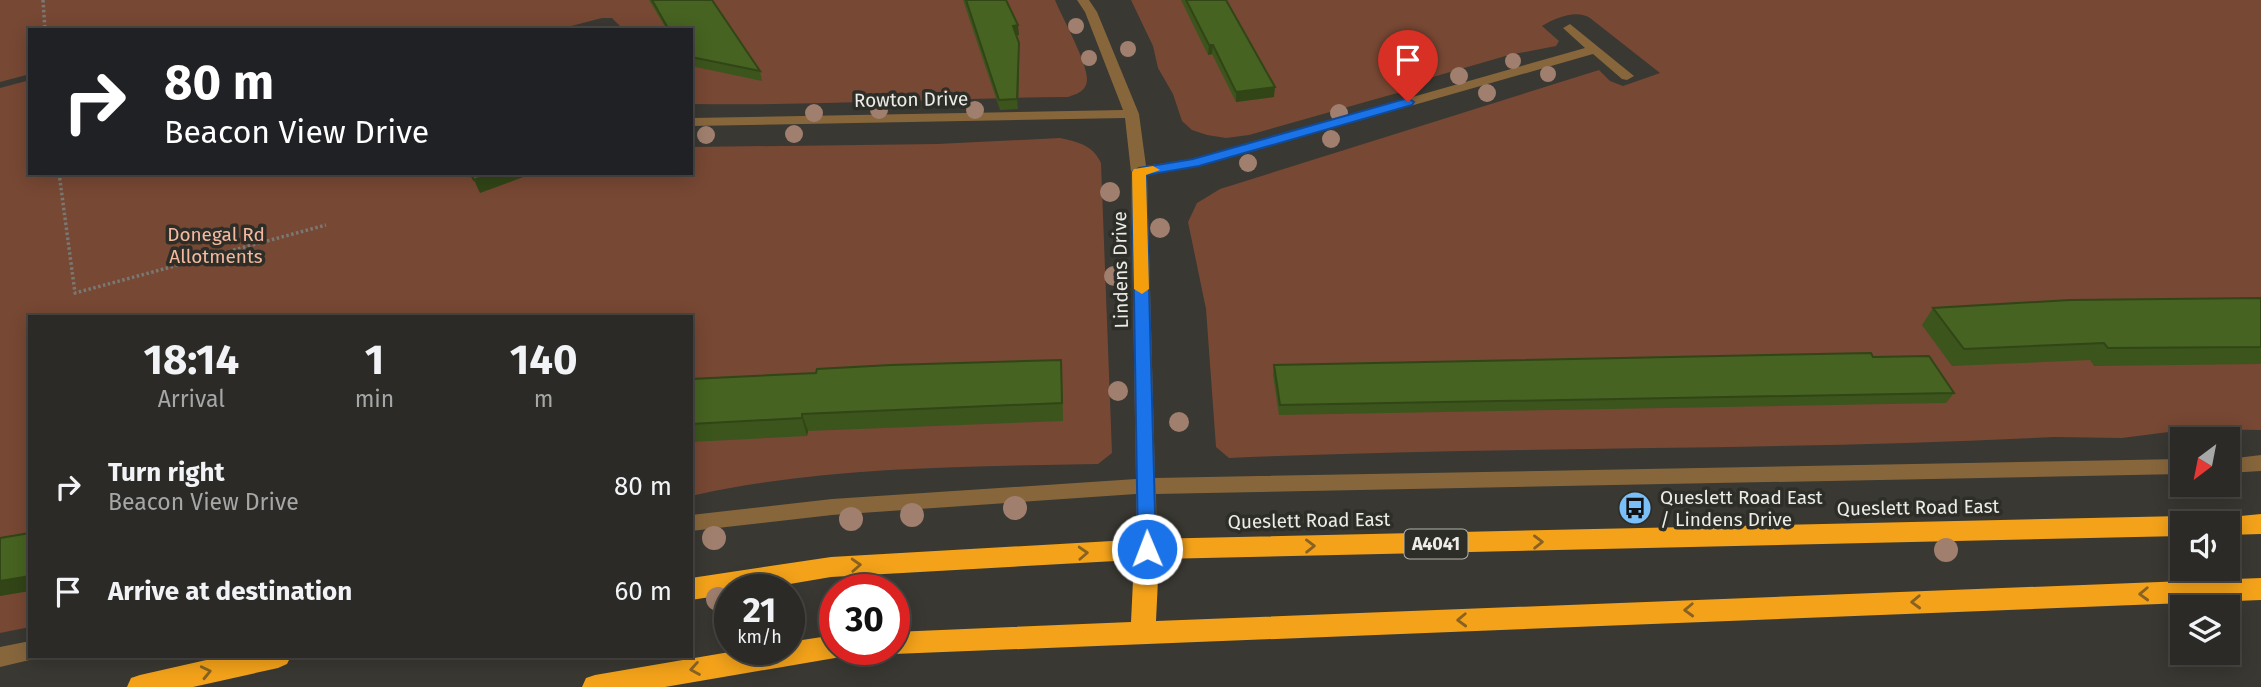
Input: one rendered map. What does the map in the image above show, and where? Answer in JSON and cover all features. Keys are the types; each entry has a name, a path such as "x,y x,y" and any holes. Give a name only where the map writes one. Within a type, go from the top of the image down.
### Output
{"highway":[{"path":"2240,525 2261,524"},
{"name":"Queslett Road East","path":"693,589 831,567 1147,549 2170,526"},
{"path":"1143,632 1147,549"},
{"path":"910,642 2261,589"},
{"path":"595,687 819,649"},
{"path":"139,687 269,658"}],"street":[{"name":"Lindens Drive","path":"1083,0 1091,12 1132,114 1139,172 1147,549"},
{"path":"1570,28 1627,76"},
{"path":"1139,172 1195,163 1595,50"},
{"name":"Rowton Drive","path":"693,122 1132,114"},
{"path":"2240,465 2261,463"},
{"name":"Queslett Road East","path":"693,523 832,507 1146,486 2170,467"},
{"path":"0,657 28,651"}],"path":[{"path":"44,0 45,28"},
{"path":"60,175 75,293 326,225"}],"green space":[{"path":"0,0 1055,0 1079,52 1087,79 1083,89 1068,97 693,104 693,28 622,28 612,18 602,18 564,28 28,28 28,75 0,82"},
{"path":"1131,0 2261,0 2261,430 2240,430 2240,427 2170,427 2170,432 2122,438 2054,437 1848,445 1229,458 1216,447 1206,309 1188,222 1197,203 1220,189 1599,70 1610,81 1623,86 1660,73 1590,18 1573,14 1542,26 1559,41 1556,46 1509,55 1426,79 1422,86 1249,135 1226,138 1192,130 1182,121 1173,94 1158,68 1153,46"},
{"name":"Donegal Rd Allotments","path":"28,81 28,175 693,175 693,147 937,144 1060,138 1079,143 1094,152 1101,163 1112,453 1098,464 843,473 741,486 693,496 693,315 28,315 28,627 0,633 0,88"}],"building":[{"path":"652,0 712,0 760,71 693,57 693,28 668,28"},
{"path":"966,0 1006,0 1018,25 1013,26 1019,43 1017,99 999,100"},
{"path":"1186,0 1226,0 1275,87 1236,92 1213,45 1209,45"},
{"path":"471,175 488,175 474,180"},
{"path":"2261,298 2261,347 2108,348 2104,343 1964,349 1933,308 2070,300"},
{"path":"1871,353 1873,357 1929,356 1954,393 1280,405 1274,365"},
{"path":"1061,360 1062,403 802,414 802,418 693,424 693,379 816,373 817,369"},
{"path":"28,533 28,576 0,581 0,538"}],"slow traffic":[{"path":"1142,289 1139,172 1153,170"}],"place":[{"name":"Queslett Road East / Lindens Drive","path":"1635,508"}],"route":[{"path":"1147,549 1139,172 1195,163 1408,102"}]}
